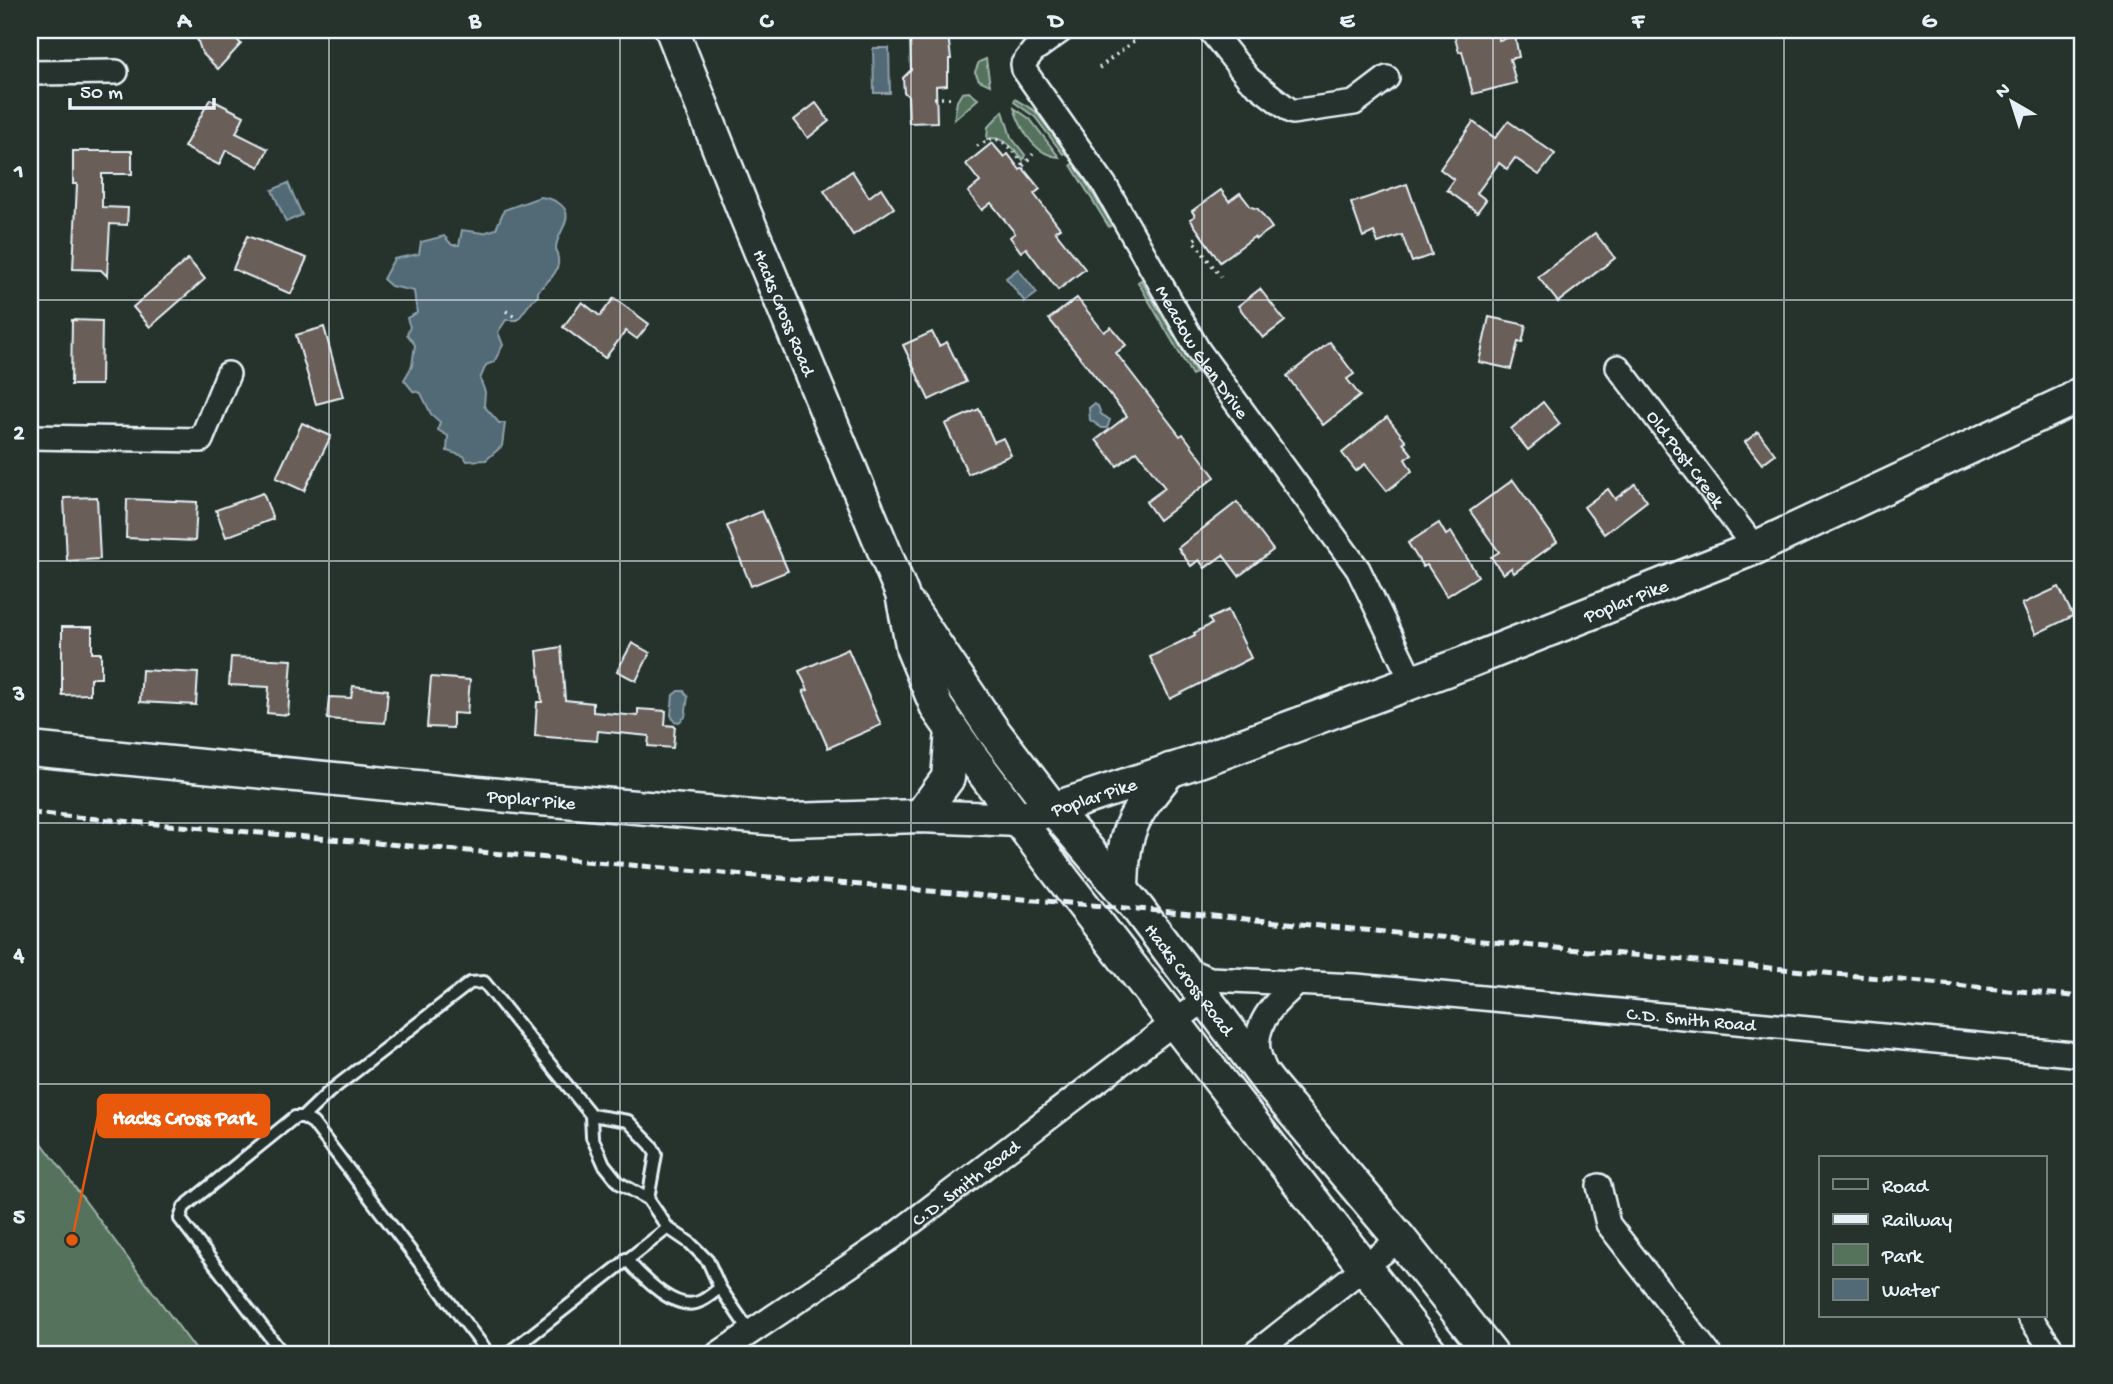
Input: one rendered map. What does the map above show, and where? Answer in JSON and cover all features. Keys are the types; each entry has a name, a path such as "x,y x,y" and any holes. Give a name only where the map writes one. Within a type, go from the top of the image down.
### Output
{"main road":[{"name":"Hacks Cross Road","path":"672,30 748,222 902,594 992,729 1053,809 1122,891 1269,1083 1491,1354"},
{"name":"Poplar Pike","path":"30,749 529,798 790,820 920,816 1019,820 1170,770 1483,656 1755,548 2079,403"},
{"name":"Hacks Cross Road","path":"902,594 913,650 937,708 952,730 1174,1023 1432,1354"},
{"path":"920,816 948,778 952,730"},
{"path":"1122,891 1122,856 1128,830 1139,808 1170,770"}],"street":[{"name":"Meadow Glen Drive","path":"1062,30 1027,57 1023,64 1024,70 1104,184 1198,350 1358,569 1412,681"},
{"path":"1210,30 1249,79 1292,112 1354,103 1387,78"},
{"path":"30,73 116,72"},
{"name":"Old Post Creek","path":"1618,367 1755,548"},
{"path":"30,437 201,440 228,374"},
{"name":"C.D. Smith Road","path":"1181,968 1210,979 1370,987 2083,1055"},
{"path":"1269,1083 1258,1049 1261,1030 1267,1013 1279,998 1298,982"},
{"name":"C.D. Smith Road","path":"718,1354 891,1238 1205,999"},
{"path":"1599,1186 1608,1224 1709,1354"},
{"path":"1254,1354 1400,1240"},
{"path":"2030,1318 2055,1354"}],"lane":[{"path":"303,1117 330,1092 470,983 484,982 591,1115 592,1137 604,1164 619,1183 648,1199 668,1228 690,1243 708,1261 720,1288 750,1332"},
{"path":"591,1115 628,1121 651,1145 656,1154 648,1199"},
{"path":"283,1354 180,1219 184,1207 295,1117 303,1117 313,1123 489,1354"},
{"path":"507,1354 668,1228"},
{"path":"626,1259 646,1281 676,1302 699,1303 720,1288"}],"path":[{"path":"1099,68 1139,37"},
{"path":"934,99 953,98"},
{"path":"977,146 991,140 999,141 1015,152 1022,167 1033,154"},
{"path":"1202,234 1193,240 1221,277"},
{"path":"506,311 518,318"}],"green space":[{"path":"986,59 990,85 979,80 975,72 979,62"},
{"path":"969,92 978,99 954,120 957,101 962,93"},
{"path":"1015,99 1035,111 1066,152 1063,154 1035,117 1014,102"},
{"path":"1014,108 1030,119 1059,157 1042,151 1030,140"},
{"path":"1003,111 1011,137 1025,155 1023,160 1003,141 987,139 988,127"},
{"path":"1074,163 1112,225 1109,227 1071,165"},
{"path":"1141,280 1196,373 1192,375 1138,282"},
{"path":"30,1127 199,1354 30,1354"}],"water":[{"path":"873,48 889,48 890,93 874,93"},
{"path":"288,183 302,215 286,222 272,190"},
{"path":"540,197 559,203 567,215 557,243 557,268 517,320 506,320 498,332 503,345 494,362 486,365 480,379 485,392 484,406 499,423 505,423 502,446 486,460 467,461 464,456 447,451 448,436 438,430 440,422 431,414 421,393 413,391 404,380 412,366 415,345 407,334 410,327 407,318 417,313 414,291 391,286 383,279 394,259 419,254 421,242 444,236 452,245 459,245 462,230 483,233 496,229 504,210"},
{"path":"1018,269 1037,293 1025,302 1006,278"},
{"path":"1094,404 1098,406 1101,414 1110,420 1107,428 1102,428 1090,420 1089,408"},
{"path":"684,691 688,697 685,717 679,722 674,721 671,715 673,695"}],"building":[{"path":"194,30 229,30 241,44 218,69 202,53"},
{"path":"1453,30 1497,30 1499,40 1515,36 1519,57 1510,59 1516,83 1473,94 1462,51 1459,52"},
{"path":"940,31 941,35 948,35 951,59 947,85 936,86 937,122 909,123 908,96 904,92 903,78 911,70 910,33"},
{"path":"210,99 244,116 236,133 268,149 259,167 226,150 219,165 184,147"},
{"path":"816,103 829,121 808,138 794,120"},
{"path":"1508,121 1555,154 1539,175 1515,158 1507,169 1499,163 1477,193 1486,200 1477,212 1447,190 1454,180 1440,169 1473,122 1495,138"},
{"path":"992,143 1004,157 1008,154 1020,170 1023,168 1040,189 1034,194 1060,228 1055,231 1085,269 1058,290 1026,248 1021,252 1010,237 1015,233 991,203 982,210 968,192 980,182 966,164"},
{"path":"73,151 132,151 132,174 102,174 102,207 128,208 127,225 110,224 107,276 101,270 73,269 77,184 73,184"},
{"path":"852,171 869,197 881,188 894,208 853,235 824,191"},
{"path":"1407,184 1432,255 1412,262 1402,235 1378,243 1374,232 1363,237 1351,203"},
{"path":"1221,190 1229,201 1240,193 1251,207 1258,209 1272,228 1256,239 1254,237 1220,262 1190,219 1195,216 1192,211"},
{"path":"1595,233 1615,258 1558,302 1538,277"},
{"path":"247,236 307,258 291,294 233,269"},
{"path":"188,259 205,279 150,327 133,307"},
{"path":"1260,289 1285,321 1263,338 1238,306"},
{"path":"614,298 649,324 637,339 626,331 605,358 563,327 582,302 600,316"},
{"path":"1077,298 1104,332 1111,327 1126,345 1116,353 1215,477 1159,520 1146,502 1165,488 1137,451 1117,466 1096,440 1127,416 1049,319"},
{"path":"1489,317 1526,325 1511,369 1479,362"},
{"path":"72,320 102,321 101,385 71,385"},
{"path":"324,327 343,397 316,404 296,335"},
{"path":"932,332 939,346 947,342 966,382 929,400 903,345"},
{"path":"1330,342 1354,374 1347,379 1360,396 1323,425 1287,376"},
{"path":"1543,402 1560,424 1528,450 1511,429"},
{"path":"979,409 994,442 1003,438 1011,455 968,474 945,424"},
{"path":"1387,417 1406,441 1403,443 1412,454 1405,459 1412,471 1387,491 1365,464 1356,471 1342,453"},
{"path":"302,423 331,436 304,491 276,478"},
{"path":"1758,432 1775,454 1762,464 1745,442"},
{"path":"1513,480 1557,542 1514,573 1511,568 1503,574 1491,557 1499,552 1470,511"},
{"path":"1635,484 1647,501 1604,534 1584,507 1608,489 1615,499"},
{"path":"263,493 273,519 226,537 216,510"},
{"path":"97,497 100,559 67,561 64,498"},
{"path":"127,499 197,502 195,541 126,538"},
{"path":"1237,502 1273,550 1239,576 1223,555 1205,568 1199,560 1191,566 1178,548"},
{"path":"762,511 788,571 751,586 727,526"},
{"path":"1439,523 1446,535 1451,532 1478,576 1447,596 1427,565 1423,567 1408,543"},
{"path":"2059,587 2073,616 2036,634 2022,604"},
{"path":"1228,610 1251,658 1170,699 1150,657 1195,635 1194,633 1212,624 1209,619"},
{"path":"62,627 92,627 92,653 101,653 101,678 90,678 90,694 62,695"},
{"path":"632,643 650,653 636,681 617,671"},
{"path":"561,647 565,700 593,703 593,712 638,716 638,709 666,711 665,725 675,726 673,748 648,746 649,736 598,731 597,741 535,736 537,702 542,702 537,651"},
{"path":"848,649 881,725 828,748 803,691 808,690 799,671"},
{"path":"231,657 292,660 288,715 267,713 269,687 229,685"},
{"path":"142,670 198,673 196,705 140,702"},
{"path":"431,677 470,680 467,714 453,713 453,728 427,727"},
{"path":"353,686 388,690 385,723 327,719 329,697 351,698"}],"railway":[{"path":"30,813 1138,909 2083,997"}],"place":[{"name":"Hacks Cross Park","path":"72,1240"}]}
